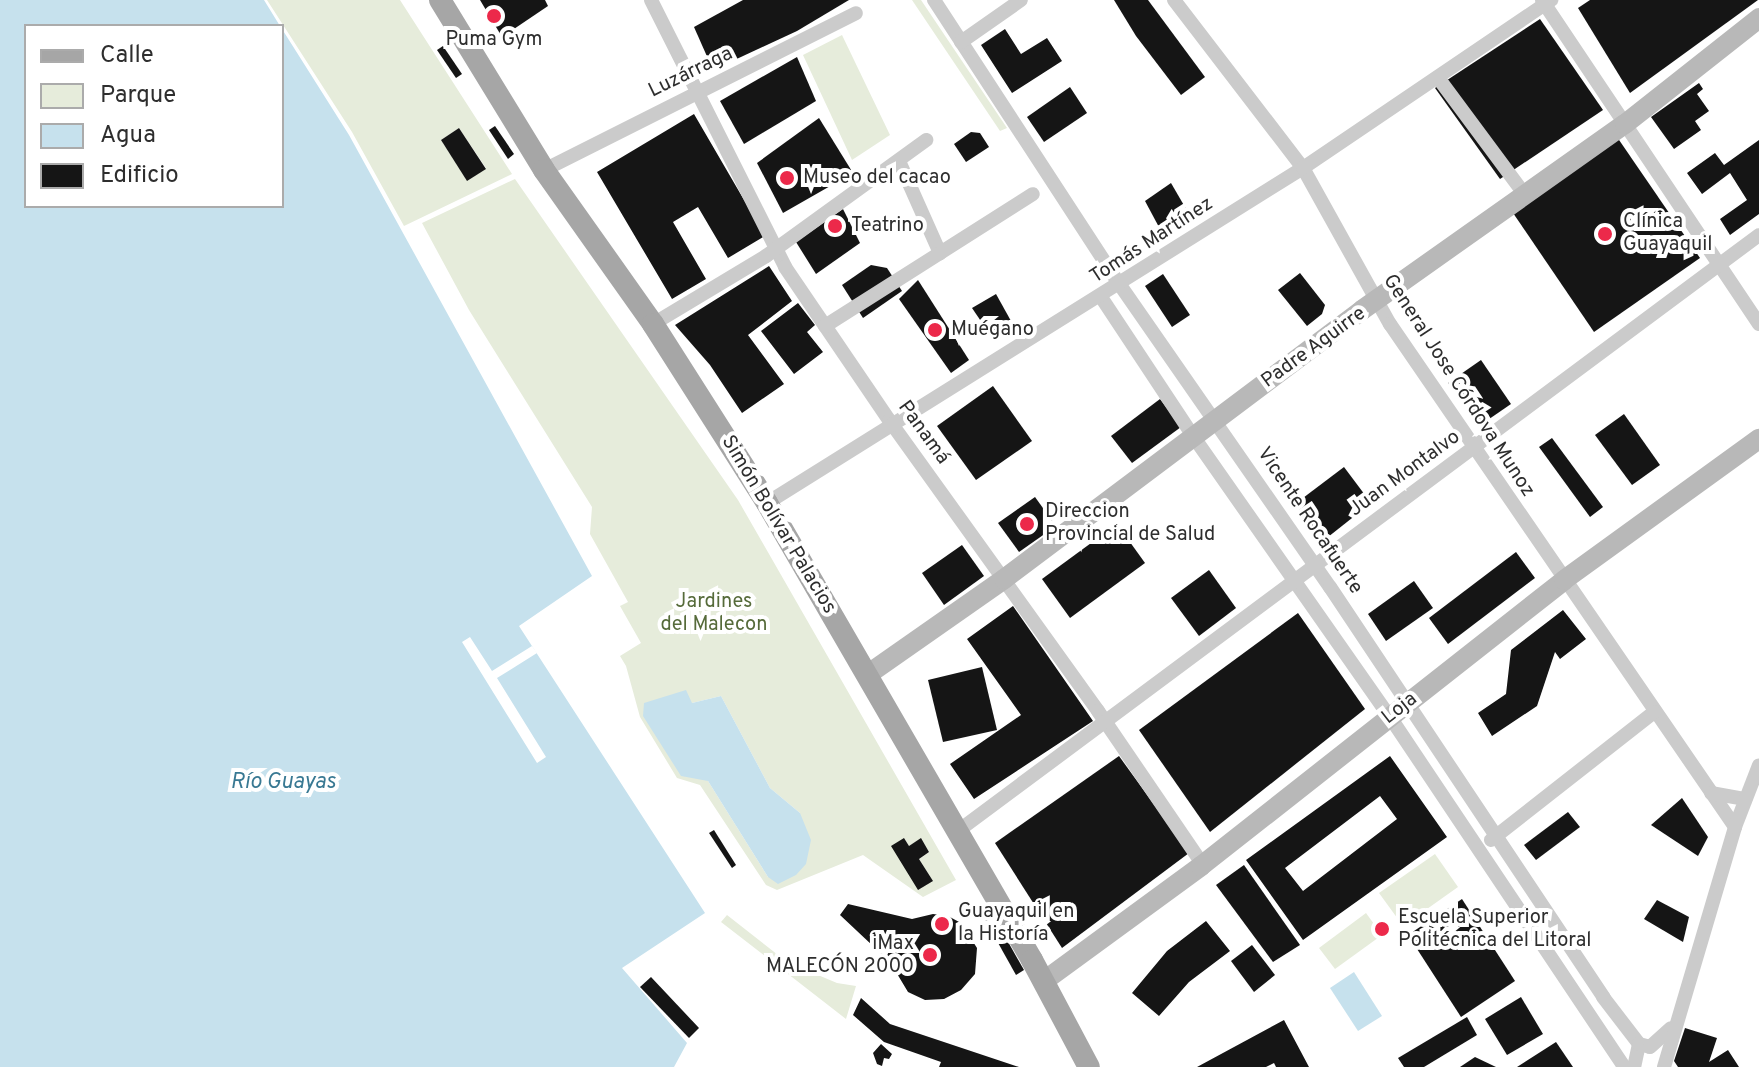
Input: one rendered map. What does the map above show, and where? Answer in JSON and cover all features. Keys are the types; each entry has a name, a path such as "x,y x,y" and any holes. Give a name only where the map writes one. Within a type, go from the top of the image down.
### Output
{"main road":[{"name":"Simón Bolívar Palacios","path":"444,1 544,170 653,324 767,503 1044,981 1089,1067"},
{"name":"Padre Aguirre","path":"867,675 1004,579 1193,436 1625,124 1757,23"},
{"name":"Loja","path":"1044,981 1203,865 1564,580 1759,439"}],"street":[{"name":"Panamá","path":"651,0 775,250 893,426 1105,722 1203,865"},
{"name":"Vicente Rocafuerte","path":"934,0 1120,285 1217,419 1498,834 1603,997 1639,1044"},
{"path":"961,42 1021,0"},
{"name":"General Jose Córdova Munoz","path":"1174,0 1303,168 1376,302 1473,449 1735,827"},
{"path":"1546,1 1759,324"},
{"name":"Tomás Martínez","path":"767,503 1303,168 1439,79 1546,1"},
{"name":"Luzárraga","path":"544,170 856,13"},
{"path":"1439,79 1526,196"},
{"path":"653,324 775,250 926,140"},
{"path":"899,161 940,253"},
{"path":"825,326 1033,194"},
{"name":"Juan Montalvo","path":"958,831 1759,235"},
{"path":"1101,297 1193,436 1479,848 1624,1067"},
{"path":"1479,848 1654,712"},
{"path":"1664,1067 1735,827 1759,765"},
{"path":"1711,793 1745,799"},
{"path":"1568,982 1603,997"},
{"path":"1634,1067 1639,1044 1650,1047 1674,1025"}],"green space":[{"path":"267,0 400,0 512,174 404,226 352,132","holes":["459,128 486,168 467,180 441,140"]},
{"path":"912,0 921,0 1007,128 1000,131"},
{"path":"842,35 890,135 852,160 803,55"},
{"name":"Jardines del Malecon","path":"515,179 738,500 956,880 923,897 863,855 777,890 766,885 700,785 677,778 640,717 626,666 620,656 641,643 620,606 628,602 590,534 592,507 469,310 422,223","holes":["721,696 770,788 800,813 768,877 708,781 692,703","904,838 909,846 921,839 929,852 919,859 932,880 918,889"]},
{"path":"1435,854 1458,887 1403,926 1379,893"},
{"path":"1366,913 1382,935 1335,969 1319,948"},
{"path":"727,915 787,962 837,983 856,986 846,1019 721,922"}],"water":[{"name":"Río Guayas","path":"0,0 264,0 279,24 24,24 24,208 284,208 284,32 349,135 592,576 519,626 705,913 622,968 687,1043 674,1067 0,1067"},
{"path":"686,690 692,703 721,696 770,788 800,813 811,840 806,864 796,875 778,884 768,877 708,781 681,776 643,716 644,703"},
{"path":"1354,972 1382,1016 1358,1031 1330,988"}],"pier":[{"path":"470,637 492,671 532,646 537,653 497,678 546,757 537,763 462,642"}],"building":[{"path":"480,0 545,0 548,6 502,37"},
{"path":"743,0 849,0 797,31 713,70 694,27"},
{"path":"1114,0 1148,0 1205,77 1181,95 1136,36"},
{"path":"1590,0 1758,0 1630,93 1578,8"},
{"path":"1540,19 1603,110 1500,179 1435,88"},
{"path":"1005,29 1021,54 1047,38 1062,61 1012,93 981,45"},
{"path":"443,46 462,74 456,78 437,50"},
{"path":"797,57 816,101 744,144 720,101"},
{"path":"1699,83 1703,89 1697,94 1709,111 1695,121 1701,130 1674,149 1651,117"},
{"path":"1070,87 1087,113 1044,142 1027,117"},
{"path":"694,114 765,236 728,258 698,207 673,222 706,279 672,299 597,172"},
{"path":"819,118 853,173 783,213 757,163"},
{"path":"495,126 514,154 508,159 489,130"},
{"path":"459,128 486,169 467,181 441,140"},
{"path":"971,132 980,133 989,147 966,162 954,144"},
{"name":"Clínica Guayaquil","path":"1617,137 1700,258 1594,332 1511,210"},
{"path":"1759,140 1759,214 1730,235 1720,219 1747,200 1730,173 1702,194 1687,173 1715,153 1724,165"},
{"path":"1171,183 1189,214 1160,229 1145,201"},
{"name":"Teatrino","path":"843,209 860,243 816,274 796,242"},
{"path":"871,265 887,268 902,291 863,318 842,285"},
{"path":"769,266 792,301 748,335 784,384 742,413 710,365 675,325"},
{"path":"1300,273 1325,305 1322,314 1307,326 1278,290"},
{"path":"1163,274 1190,315 1172,327 1145,286"},
{"name":"Muégano","path":"918,280 969,360 951,373 899,299"},
{"path":"996,294 1011,321 991,336 972,308"},
{"path":"798,303 815,325 807,332 823,352 794,374 761,331"},
{"path":"1481,360 1511,404 1479,426 1448,383"},
{"path":"993,386 1032,441 976,480 937,426"},
{"path":"1160,399 1181,427 1132,463 1111,436"},
{"path":"1624,414 1660,465 1632,485 1595,435"},
{"path":"1552,438 1603,507 1590,517 1539,447"},
{"path":"1344,467 1371,503 1323,541 1295,504"},
{"name":"Direccion Provincial de Salud","path":"1035,497 1056,526 1019,552 998,523"},
{"path":"1117,524 1145,563 1070,618 1042,579"},
{"path":"962,545 984,576 944,605 922,573"},
{"path":"1516,552 1535,578 1448,644 1429,618"},
{"path":"1209,570 1236,608 1199,636 1171,598"},
{"path":"1414,581 1433,608 1386,641 1368,614"},
{"path":"1013,606 1093,721 974,799 950,764 1021,715 967,639"},
{"path":"1563,610 1586,639 1560,659 1555,652 1537,706 1492,736 1478,713 1506,694 1511,650"},
{"path":"1298,613 1365,709 1210,832 1139,730"},
{"path":"982,667 997,730 943,742 928,680"},
{"path":"1119,756 1189,853 1062,948 995,843"},
{"path":"1390,756 1447,837 1303,940 1246,860","holes":["1380,796 1397,819 1303,891 1285,868"]},
{"path":"1682,798 1708,837 1698,856 1651,825"},
{"path":"1568,812 1580,827 1536,860 1524,845"},
{"path":"714,830 736,865 732,868 709,833"},
{"path":"904,838 909,846 921,838 929,852 919,859 933,881 918,890 891,846"},
{"path":"1244,865 1300,945 1273,962 1216,885"},
{"path":"1462,899 1515,981 1461,1017 1408,935"},
{"path":"1657,900 1689,917 1683,942 1644,919"},
{"path":"986,903 1024,970 1016,975 978,907"},
{"name":"iMax MALECÓN 2000","path":"848,904 912,919 933,914 948,916 961,923 977,948 975,974 961,990 944,999 925,1000 908,992 890,962 840,915"},
{"path":"1206,921 1230,951 1189,982 1159,1016 1132,993 1167,951"},
{"path":"1252,945 1275,975 1254,992 1231,961"},
{"path":"651,977 699,1028 689,1038 640,987"},
{"path":"1521,997 1543,1034 1507,1055 1485,1019"},
{"path":"861,998 890,1024 1019,1067 939,1067 941,1062 884,1042 853,1015"},
{"path":"1467,1017 1477,1035 1424,1067 1404,1067 1398,1058"},
{"path":"1284,1020 1309,1067 1276,1067 1274,1063 1266,1067 1197,1067"},
{"path":"1685,1028 1717,1038 1709,1062 1728,1050 1739,1067 1678,1067 1674,1061"},
{"path":"1556,1042 1573,1067 1517,1067"},
{"path":"881,1044 892,1054 889,1059 884,1058 882,1066 877,1064 873,1053"},
{"path":"1475,1057 1496,1067 1460,1067"}],"place":[{"name":"Puma Gym","path":"494,16"},
{"name":"Museo del cacao","path":"787,178"},
{"name":"Teatrino","path":"835,226"},
{"name":"Clínica Guayaquil","path":"1605,234"},
{"name":"Muégano","path":"935,330"},
{"name":"Direccion Provincial de Salud","path":"1027,524"},
{"name":"Guayaquil en la Historía","path":"942,924"},
{"name":"Escuela Superior Politécnica del Litoral","path":"1382,929"},
{"name":"iMax MALECÓN 2000","path":"930,955"}]}
